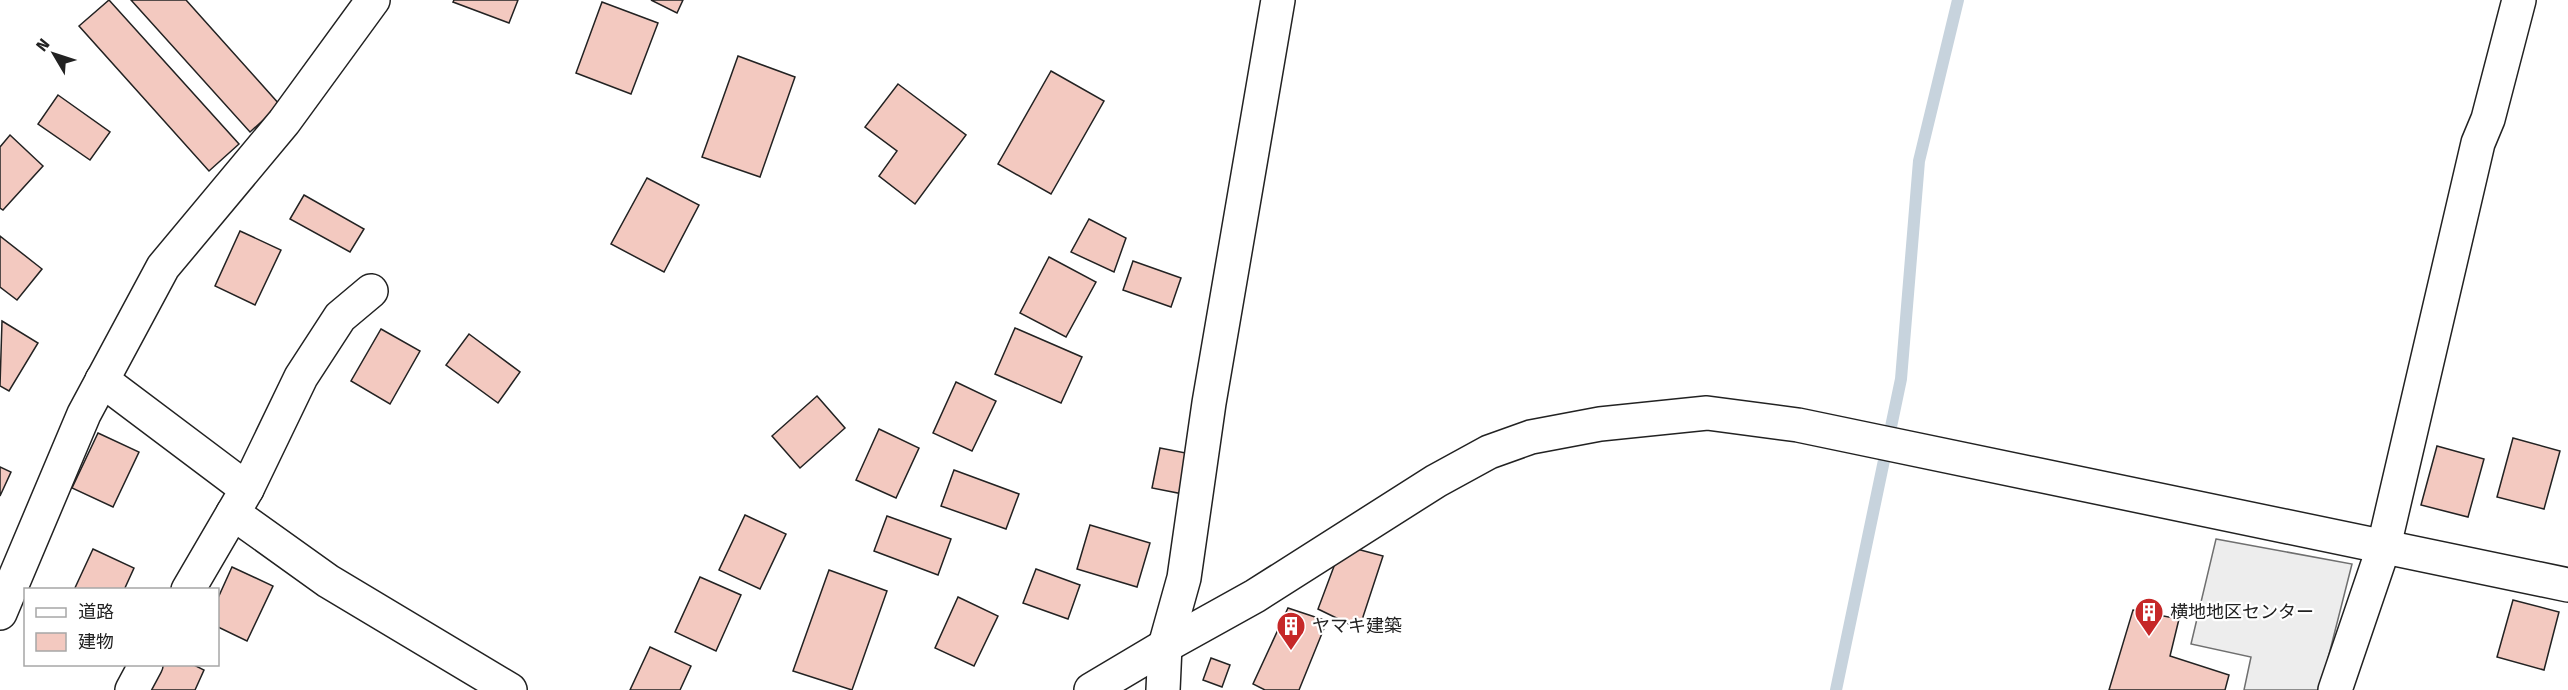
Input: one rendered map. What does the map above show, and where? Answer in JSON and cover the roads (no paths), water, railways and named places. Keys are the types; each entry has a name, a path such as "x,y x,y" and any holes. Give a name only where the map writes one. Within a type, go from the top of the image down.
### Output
{"street":[{"path":"0,613 84,414 163,267 284,122 374,0"},
{"path":"1163,690 1165,646 1184,578 1209,403 1278,0"},
{"path":"2336,690 2384,546 2478,143 2488,119 2519,0"},
{"path":"189,588 240,501 301,377 340,317 371,291"},
{"path":"102,380 328,581 510,690"},
{"path":"1091,690 1254,596 1436,481 1489,452 1531,437 1600,424 1707,413 1798,425 2568,585"},
{"path":"132,690 145,666"}],"waterway":[{"path":"1836,690 1901,379 1919,161 1958,0"}],"place":[{"name":"横地地区センター","path":"2149,638"},
{"name":"ヤマキ建築","path":"1291,652"}]}
